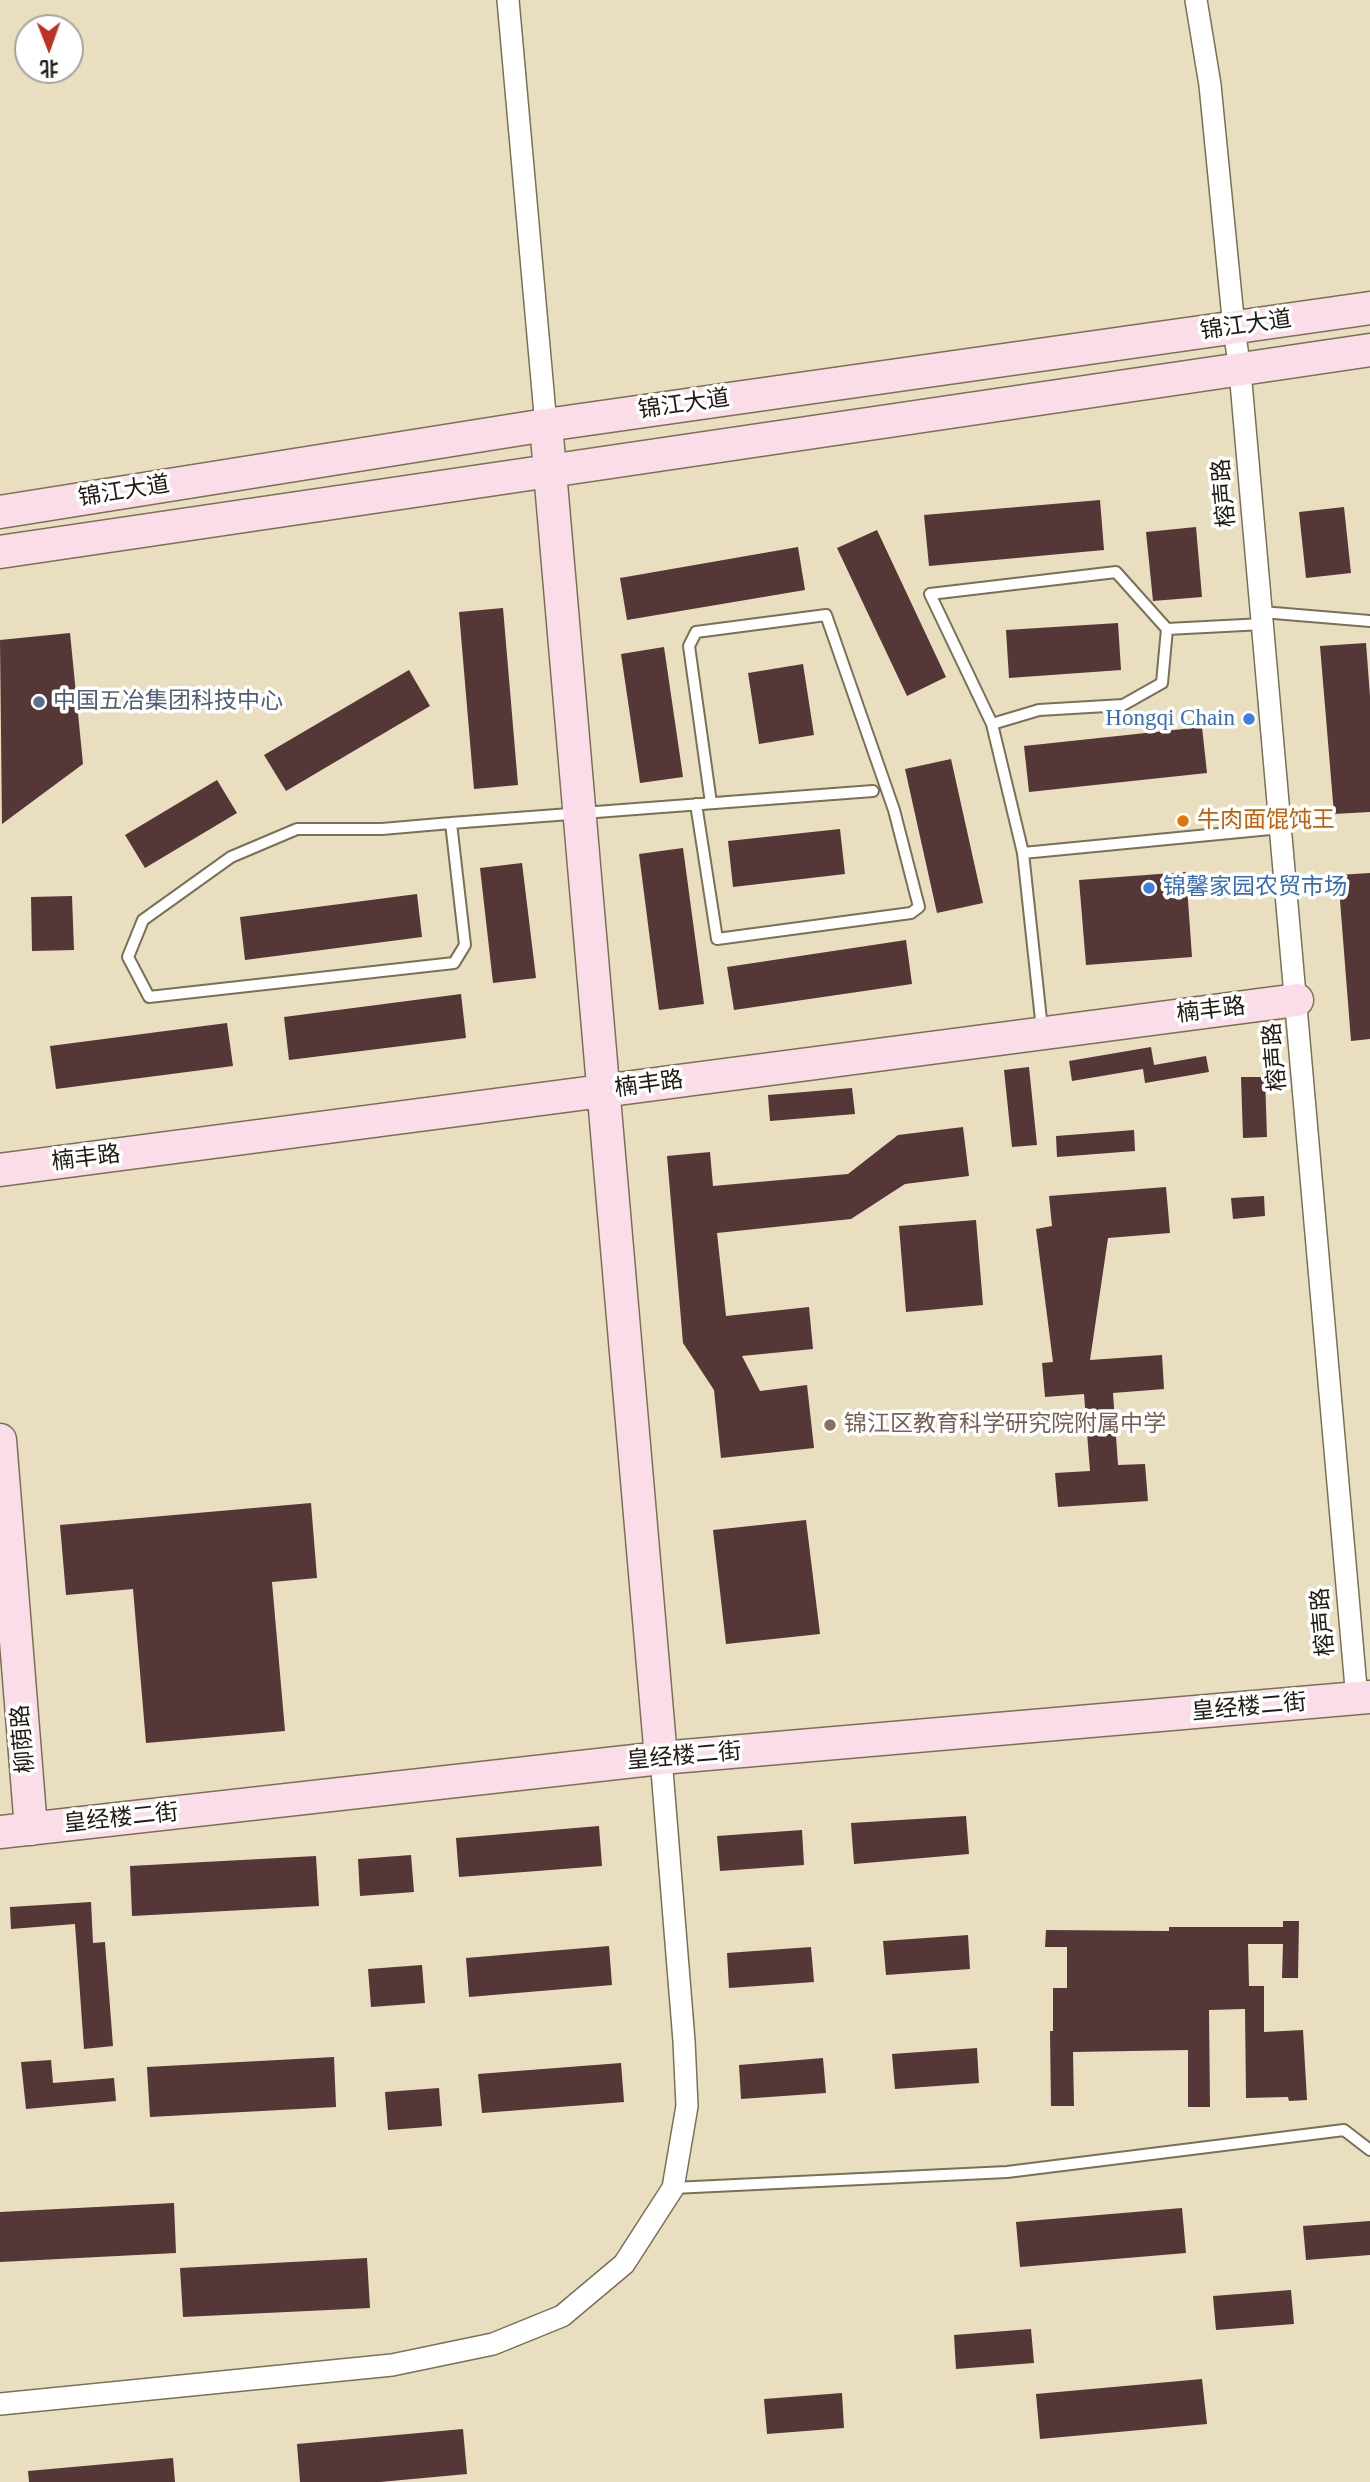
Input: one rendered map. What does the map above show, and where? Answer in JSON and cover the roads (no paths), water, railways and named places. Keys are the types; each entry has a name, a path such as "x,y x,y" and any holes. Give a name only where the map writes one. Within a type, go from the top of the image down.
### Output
{"street":[{"path":"0,2404 392,2365 493,2344 562,2316 624,2264 673,2188 687,2106 684,2041 508,0"},
{"name":"榕声路","path":"1196,0 1210,85 1240,371 1364,1698"},
{"name":"锦江大道","path":"0,512 546,425 1370,308"},
{"name":"锦江大道","path":"0,552 1370,350"},
{"name":"楠丰路","path":"0,1170 1297,1000"},
{"name":"柳荫路","path":"0,1440 15,1831"},
{"name":"皇经楼二街","path":"15,1831 661,1758 1364,1698"}],"lane":[{"path":"992,724 1039,710 1123,705 1162,683 1167,629 1116,572 930,594 992,724 1023,853 1042,1032"},
{"path":"696,804 718,939 911,913 919,907 894,810 826,615 696,632 689,646 712,803"},
{"path":"1167,629 1262,618 1370,621"},
{"path":"451,823 465,945 454,963 149,997 128,957 143,920 231,857 297,829 382,829 451,823 579,814 696,804 873,791"},
{"path":"1023,853 1281,828"},
{"path":"673,2188 1007,2172 1344,2130 1370,2150"}],"place":[{"name":"中国五冶集团科技中心","path":"39,702"},
{"name":"Hongqi Chain","path":"1249,719"},
{"name":"牛肉面馄饨王","path":"1183,821"},
{"name":"锦馨家园农贸市场","path":"1149,888"},
{"name":"锦江区教育科学研究院附属中学","path":"830,1425"}]}
